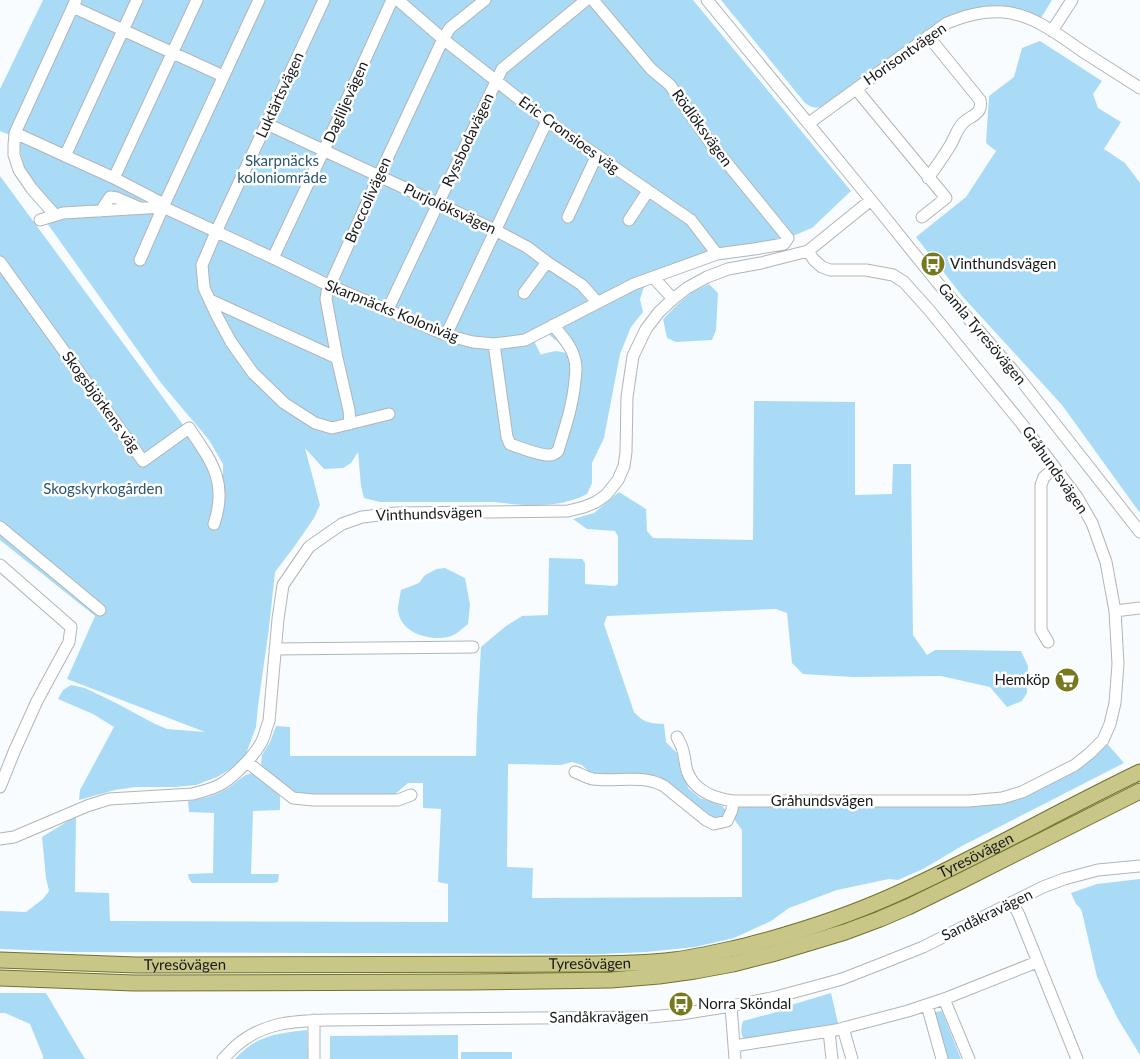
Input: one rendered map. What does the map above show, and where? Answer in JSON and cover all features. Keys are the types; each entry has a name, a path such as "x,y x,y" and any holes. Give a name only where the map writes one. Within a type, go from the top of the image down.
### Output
{"main road":[{"name":"Tyresövägen","path":"0,960 75,964 192,966 586,964 649,962 698,956 745,946 796,931 858,910 892,896 1140,772"},
{"name":"Tyresövägen","path":"0,978 144,983 469,982 611,980 696,971 772,954 880,919 961,881 1140,791"}],"street":[{"path":"65,156 137,0"},
{"path":"114,178 197,0"},
{"path":"140,260 162,207 258,0"},
{"name":"Luktärtsvägen","path":"324,0 202,265 204,288 216,316 236,350 253,373 284,403 314,422 332,428 389,414"},
{"name":"Dagliljevägen","path":"273,258 392,0"},
{"name":"Eric Cronsioes väg","path":"398,0 547,121 691,220 717,254"},
{"name":"Broccolivägen","path":"350,424 349,410 326,300 329,285 450,28 485,0"},
{"name":"Ryssbodavägen","path":"388,310 502,69 586,0"},
{"name":"Rödlöksvägen","path":"593,0 651,70 670,85 709,141 788,238"},
{"name":"Gamla Tyresövägen","path":"707,0 937,282 1016,374 1140,532"},
{"path":"1052,31 1072,0"},
{"path":"55,215 32,189 19,170 14,155 15,133 74,4 123,30 223,76"},
{"name":"Horisontvägen","path":"808,123 947,23 968,15 985,12 1004,12 1023,16 1052,31 1140,88"},
{"path":"928,36 980,100 981,106 979,111 958,128 952,142 928,178"},
{"path":"856,89 946,198 922,217"},
{"path":"446,335 547,121"},
{"name":"Purjolöksvägen","path":"267,124 438,203 527,247 582,285 598,303"},
{"name":"Skarpnäcks Koloniväg","path":"15,133 114,178 158,201 162,207 329,285 446,335 472,342 494,344 525,340 634,284 717,254 784,244 788,238"},
{"path":"568,217 597,156"},
{"path":"629,220 648,191"},
{"name":"Vinthundsvägen","path":"0,839 14,837 87,806 109,799 193,794 223,783 247,762 261,744 269,721 278,619 284,585 309,548 342,524 362,517 396,514 568,511 596,502 606,495 618,480 624,466 628,397 633,356 646,330 659,312 687,288 714,274 728,269 808,251 871,200"},
{"path":"40,220 63,213 162,207"},
{"name":"Gråhundsvägen","path":"677,737 683,751 690,779 698,788 710,796 724,800 969,801 1002,798 1022,792 1055,776 1075,765 1090,753 1103,740 1110,724 1118,676 1115,611 1106,562 1092,523 1077,497 1022,424 904,282 893,275 866,270 830,270 822,267 808,251"},
{"name":"Skogsbjörkens väg","path":"0,262 143,461 189,428 207,454 215,471 220,492 219,510 214,524"},
{"path":"524,293 547,262"},
{"path":"653,277 673,299"},
{"path":"210,300 337,358"},
{"path":"494,344 507,437 510,444 547,456 553,455 558,451 569,418 576,366 574,356 568,344 554,325"},
{"path":"1048,642 1041,630 1041,485 1044,477 1055,468"},
{"path":"0,528 100,610"},
{"path":"0,565 71,627 69,642 38,701 0,787"},
{"path":"1115,611 1140,608"},
{"path":"275,649 473,648"},
{"path":"247,762 292,798 313,800 398,800 411,796"},
{"path":"575,772 592,779 644,779 656,782 714,824 727,822 732,810 733,801"},
{"name":"Sandåkravägen","path":"223,1059 237,1045 261,1030 275,1024 292,1022 314,1020 650,1017 731,1006 776,997 842,979 923,947 1043,887 1084,873 1114,867 1140,866"},
{"path":"1012,902 1077,1059"},
{"path":"734,1046 843,1028 927,1005 1037,962"},
{"path":"944,999 969,1059"},
{"path":"927,1005 942,1059"},
{"path":"731,1006 735,1059"},
{"path":"314,1020 314,1059"},
{"path":"843,1028 852,1059"},
{"path":"828,1031 832,1059"}],"green space":[{"name":"Skarpnäcks koloniområde","path":"43,0 693,0 851,191 812,228 783,240 676,273 644,287 640,299 643,312 631,327 620,354 604,438 592,463 592,483 587,494 563,503 543,505 494,502 380,502 364,498 358,452 351,463 343,468 324,469 305,448 320,505 314,518 275,572 256,727 246,754 233,768 196,785 135,787 115,790 79,800 80,790 114,727 93,714 58,699 63,690 71,685 85,688 167,729 205,732 67,679 95,616 0,540 0,176 220,475 223,488 223,464 209,440 161,383 47,223 58,221 56,207 50,203 24,167 19,147 10,135 0,131 0,89","holes":["547,333 567,353 556,351 541,355 533,339"]},
{"path":"721,0 1052,0 1041,18 1027,12 955,14 940,21 827,104 816,108 805,103"},
{"path":"1040,41 1102,81 1093,94 1098,108 1121,122 1104,149 1125,163 1140,183 1140,513 1062,405 963,297 916,237 966,197 996,151 986,143 989,96 1014,77 1022,48"},
{"path":"709,284 718,293 716,330 712,340 676,342 667,338 663,319 691,293"},
{"path":"754,401 855,402 855,495 892,494 893,464 911,464 913,635 927,655 935,650 1021,651 1028,666 1027,693 1022,701 1007,707 990,687 941,676 853,677 803,674 792,663 787,613 776,609 607,616 604,624 634,712 647,722 664,724 666,742 677,753 681,773 689,789 700,798 722,806 726,810 726,814 721,820 714,820 658,776 643,774 591,774 582,765 572,762 561,765 508,764 507,867 533,868 532,898 742,897 742,830 734,819 737,807 742,805 1011,799 1104,740 1124,763 962,846 923,869 898,880 889,879 837,890 789,908 771,921 734,938 695,947 600,954 75,952 0,949 0,911 26,912 43,899 49,891 42,837 76,816 75,892 109,893 110,921 448,922 448,884 438,882 441,809 423,808 423,783 408,783 394,795 312,796 297,793 287,788 264,769 261,764 262,755 270,742 276,726 290,727 290,756 476,756 481,647 506,626 522,616 548,615 549,558 582,559 585,563 585,584 615,586 618,584 618,536 615,531 587,529 573,519 594,513 619,492 646,509 647,531 653,538 753,540"},
{"path":"445,568 465,578 470,605 468,624 456,634 448,637 432,638 417,634 410,630 400,618 398,608 401,590 419,583 425,575 437,569"},
{"path":"252,773 280,796 280,810 253,811 251,874 279,874 278,882 192,883 188,874 213,873 214,813 189,812 188,801 218,793 245,775"},
{"path":"1140,879 1140,1055 1118,1019 1097,977 1082,912 1071,893 1097,884"},
{"path":"0,993 46,993 85,1059 43,1059 30,1024 5,1013 0,1013"},
{"path":"831,993 838,1023 831,1026 744,1039 741,1030 743,1021 784,1010 791,1005"},
{"path":"942,1011 961,1059 948,1059 935,1012"},
{"path":"307,1030 308,1059 235,1059 251,1045 268,1037"},
{"path":"458,1035 458,1059 330,1059 330,1036"},
{"path":"461,1052 512,1052 512,1059 461,1059"}],"place":[{"name":"Vinthundsvägen","path":"933,264"},
{"name":"Hemköp","path":"1067,680"},
{"name":"Norra Sköndal","path":"681,1004"}],"park label":[{"name":"Skogskyrkogården","path":"103,489"}]}
